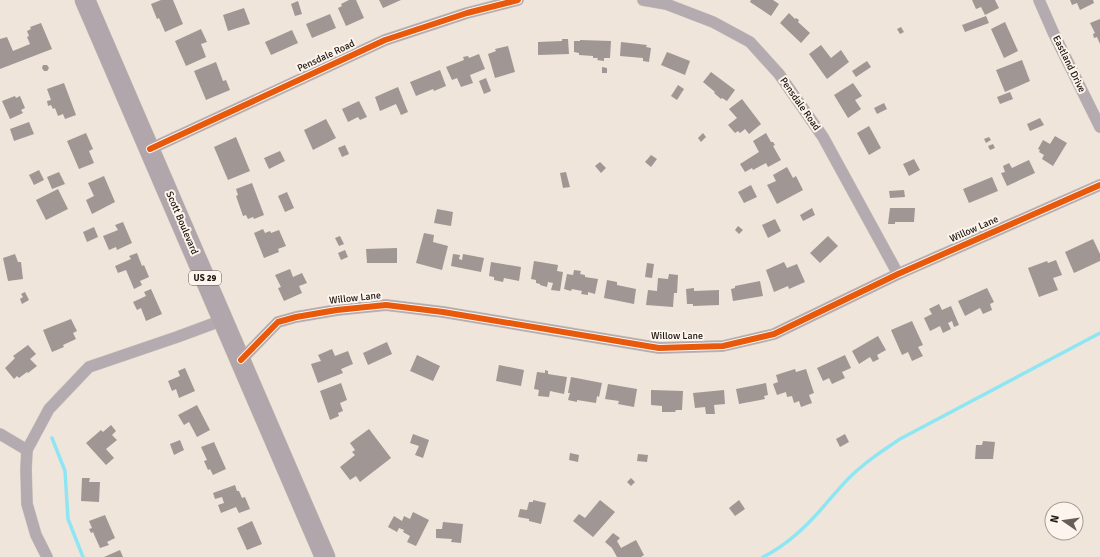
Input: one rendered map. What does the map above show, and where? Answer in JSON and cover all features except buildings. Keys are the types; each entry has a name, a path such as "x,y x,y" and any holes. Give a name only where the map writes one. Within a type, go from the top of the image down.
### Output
{"highway":[{"name":"Scott Boulevard","path":"85,0 325,557"}],"street":[{"name":"Pensdale Road","path":"150,149 385,40 467,13 518,0"},
{"name":"Pensdale Road","path":"643,0 666,4 713,22 750,42 779,74 823,137 898,274"},
{"name":"Eastland Drive","path":"1039,0 1053,32 1100,126"},
{"name":"Willow Lane","path":"240,360 278,322 330,311 386,304 443,312 658,348 723,346 774,334 898,274 1100,185"},
{"path":"47,557 36,535 27,504 26,469 27,450 49,409 89,368 177,338 223,320"},
{"path":"0,434 27,450"}],"waterway":[{"path":"763,557 780,547 796,534 811,521 842,485 855,473 873,457 900,439 1100,333"},
{"path":"52,438 65,471 68,519 83,557"}],"cycle path":[{"path":"150,149 385,40 467,13 518,0"},
{"path":"241,360 278,322 296,317 337,310 386,305 443,312 659,348 723,346 774,334 898,274 1100,185"}]}
